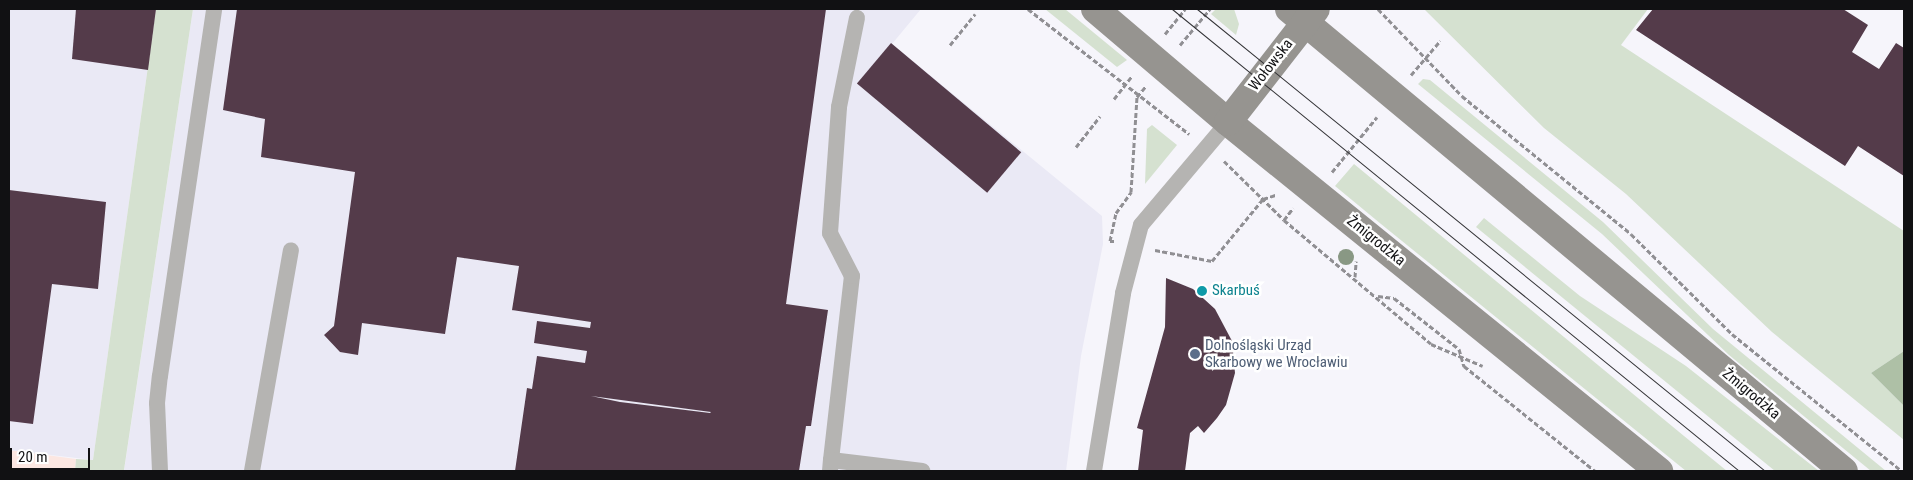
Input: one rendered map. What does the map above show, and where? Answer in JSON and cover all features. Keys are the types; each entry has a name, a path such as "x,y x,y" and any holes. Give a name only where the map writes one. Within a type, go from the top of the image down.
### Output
{"main road":[{"name":"Żmigrodzka","path":"1095,9 1228,122 1659,471"},
{"name":"Żmigrodzka","path":"1303,13 1844,471"},
{"name":"Wołowska","path":"1228,122 1303,13"}],"lane":[{"path":"160,471 157,402 160,376 214,9"},
{"path":"857,18 839,107 830,233 852,276 831,466 922,471"},
{"path":"1094,471 1123,293 1141,225 1228,122"},
{"path":"252,471 290,250"}],"path":[{"path":"1028,9 1126,83 1138,97 1184,130"},
{"path":"1378,9 1462,96 1631,234 1732,334 1902,471"},
{"path":"950,45 975,14"},
{"path":"1114,100 1126,83"},
{"path":"1118,242 1110,241 1116,213 1131,192 1138,97"},
{"path":"1076,147 1100,116"},
{"path":"1223,161 1284,220 1355,277 1377,296 1383,305 1431,344 1491,369"},
{"path":"1154,250 1212,261 1262,199 1281,192"},
{"path":"1284,220 1296,204"},
{"path":"1355,277 1356,258"},
{"path":"1377,296 1394,298 1459,350 1464,366 1595,471"}],"shaded area":[{"path":"9,9 156,9 93,460 9,450"},
{"path":"193,9 921,9 892,44 1102,216 1103,244 1081,356 1066,471 124,471"},
{"path":"9,450 76,459 75,471 9,471"}],"green space":[{"path":"156,9 193,9 124,470 75,471 76,459 93,460"},
{"path":"1045,9 1065,9 1127,60 1117,67"},
{"path":"1216,9 1234,9 1239,24 1236,35 1211,14"},
{"path":"1424,9 1648,9 1621,45 1904,231 1904,351 1871,373 1904,406 1904,440 1772,332 1626,194 1544,128"},
{"path":"1423,79 1430,80 1603,222 1713,329 1886,471 1871,471 1729,355 1602,234 1418,84"},
{"path":"1152,125 1177,145 1145,184 1147,129"},
{"path":"1354,164 1727,471 1686,471 1381,224 1335,186"},
{"path":"1484,218 1580,296 1686,366 1819,471 1775,471 1476,227"},
{"path":"1904,351 1904,406 1871,373"}],"building":[{"path":"76,9 156,9 148,70 72,59"},
{"path":"237,9 826,9 786,304 828,310 811,426 806,426 799,471 515,471 527,388 532,389 537,356 585,363 587,351 534,343 537,321 590,328 591,322 512,310 519,266 457,257 445,334 362,323 358,355 340,352 324,335 334,326 355,172 261,157 265,119 223,110","holes":["591,396 711,412 620,402"]},
{"path":"1653,9 1843,9 1868,25 1852,52 1879,69 1896,43 1904,48 1904,176 1858,146 1845,166 1636,30"},
{"path":"891,43 1021,152 987,193 857,84"},
{"path":"9,190 106,202 98,289 52,284 33,424 9,421"},
{"name":"Dolnośląski Urząd Skarbowy we Wrocławiu","path":"1166,278 1193,289 1215,309 1232,341 1235,373 1226,405 1217,418 1204,433 1198,426 1190,433 1185,471 1138,471 1143,430 1137,428 1165,327"}],"tram line":[{"path":"1172,9 1739,471"},
{"path":"1197,9 1765,471"}],"place":[{"name":"Skarbuś","path":"1202,291"},
{"name":"Dolnośląski Urząd Skarbowy we Wrocławiu","path":"1195,354"}]}
